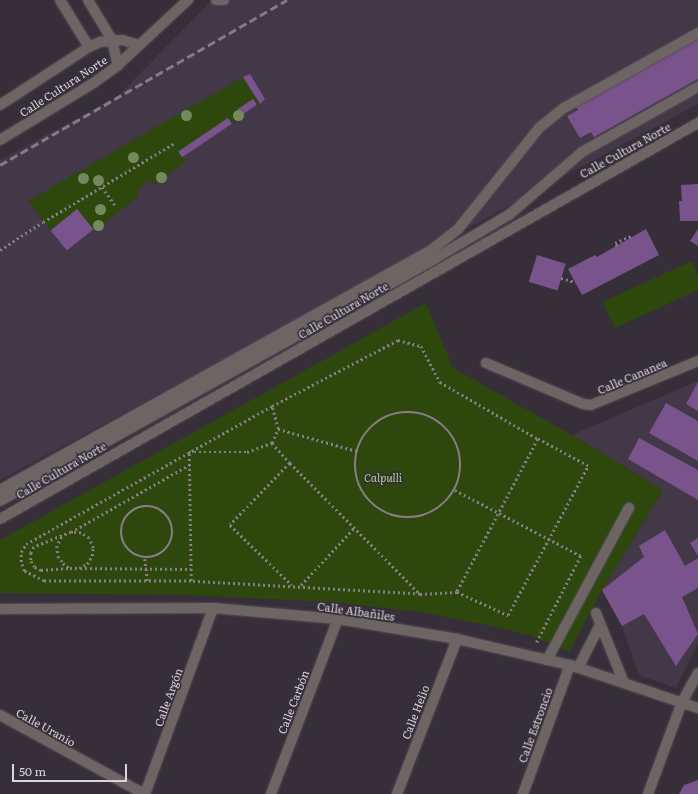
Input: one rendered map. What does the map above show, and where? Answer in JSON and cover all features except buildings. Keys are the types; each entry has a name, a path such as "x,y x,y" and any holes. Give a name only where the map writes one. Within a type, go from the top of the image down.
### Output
{"street":[{"path":"60,0 89,47"},
{"path":"88,0 112,40 118,65"},
{"name":"Calle Cultura Norte","path":"0,140 95,82 118,65 188,0"},
{"path":"216,0 224,0"},
{"path":"0,490 430,251 459,228 539,128 564,108 698,33"},
{"path":"112,40 122,40 139,45"},
{"name":"Calle Cultura Norte","path":"0,105 89,47 100,42 112,40"},
{"path":"0,501 484,230 510,214 582,152 698,87"},
{"name":"Calle Cultura Norte","path":"0,519 698,123"},
{"name":"Calle Cananea","path":"486,363 583,404 591,405 698,362"},
{"path":"547,660 629,508"},
{"name":"Calle Albañiles","path":"0,609 213,608 338,619 457,639 531,656 574,667 698,708"},
{"name":"Calle Argón","path":"144,794 213,608"},
{"path":"596,614 624,683"},
{"name":"Calle Carbón","path":"271,794 338,619"},
{"name":"Calle Estroncio","path":"523,794 574,667 600,625"},
{"name":"Calle Helio","path":"397,794 457,639"},
{"path":"648,794 682,702 698,673"},
{"name":"Calle Uranio","path":"0,715 144,794"}],"path":[{"path":"0,250 173,144"},
{"path":"102,187 115,205"},
{"path":"616,246 615,243 632,236"},
{"path":"561,278 575,282"},
{"path":"398,340 421,346 440,382 588,466 508,615 457,592 420,594 292,585 191,581 44,581 24,571 21,562 21,552 26,544 272,406 398,340"},
{"path":"189,452 247,452 272,443 278,430 272,406"},
{"path":"402,412 424,414 442,424 456,441 460,455 461,470 455,490 443,506 425,515 405,518 385,513 369,501 358,482 356,472 357,451 366,432 382,418 402,412"},
{"path":"278,430 357,451"},
{"path":"457,592 538,439"},
{"path":"272,443 420,594"},
{"path":"189,452 191,581"},
{"path":"290,463 230,525 292,585"},
{"path":"189,464 62,537 34,547 30,553 31,561 34,567 41,570 70,568 191,569"},
{"path":"455,490 581,556 531,656"},
{"path":"149,506 159,508 167,514 172,522 174,532 172,542 168,549 154,558 145,559 137,557 124,546 121,537 121,528 124,518 131,511 140,507 149,506"},
{"path":"300,586 354,528"},
{"path":"71,532 81,533 89,538 93,548 89,560 79,568"},
{"path":"62,537 57,546 58,556 63,563 70,568"},
{"path":"145,559 148,582"}],"shaded area":[{"path":"212,0 698,0 698,104 0,480 0,160 118,96"},
{"path":"698,381 698,644 676,688 639,675 622,626 602,590 663,490 572,435"}],"green space":[{"path":"243,77 260,104 257,105 253,100 242,117 232,124 228,119 182,155 186,161 154,185 150,180 136,191 139,196 94,231 77,209 50,230 28,201"},
{"path":"692,261 698,275 698,290 615,328 602,302"},
{"name":"Calpulli","path":"426,303 453,368 572,435 663,490 602,590 569,652 532,636 492,626 420,612 332,602 185,595 0,593 0,540"}],"railway":[{"path":"0,165 287,0"}]}
